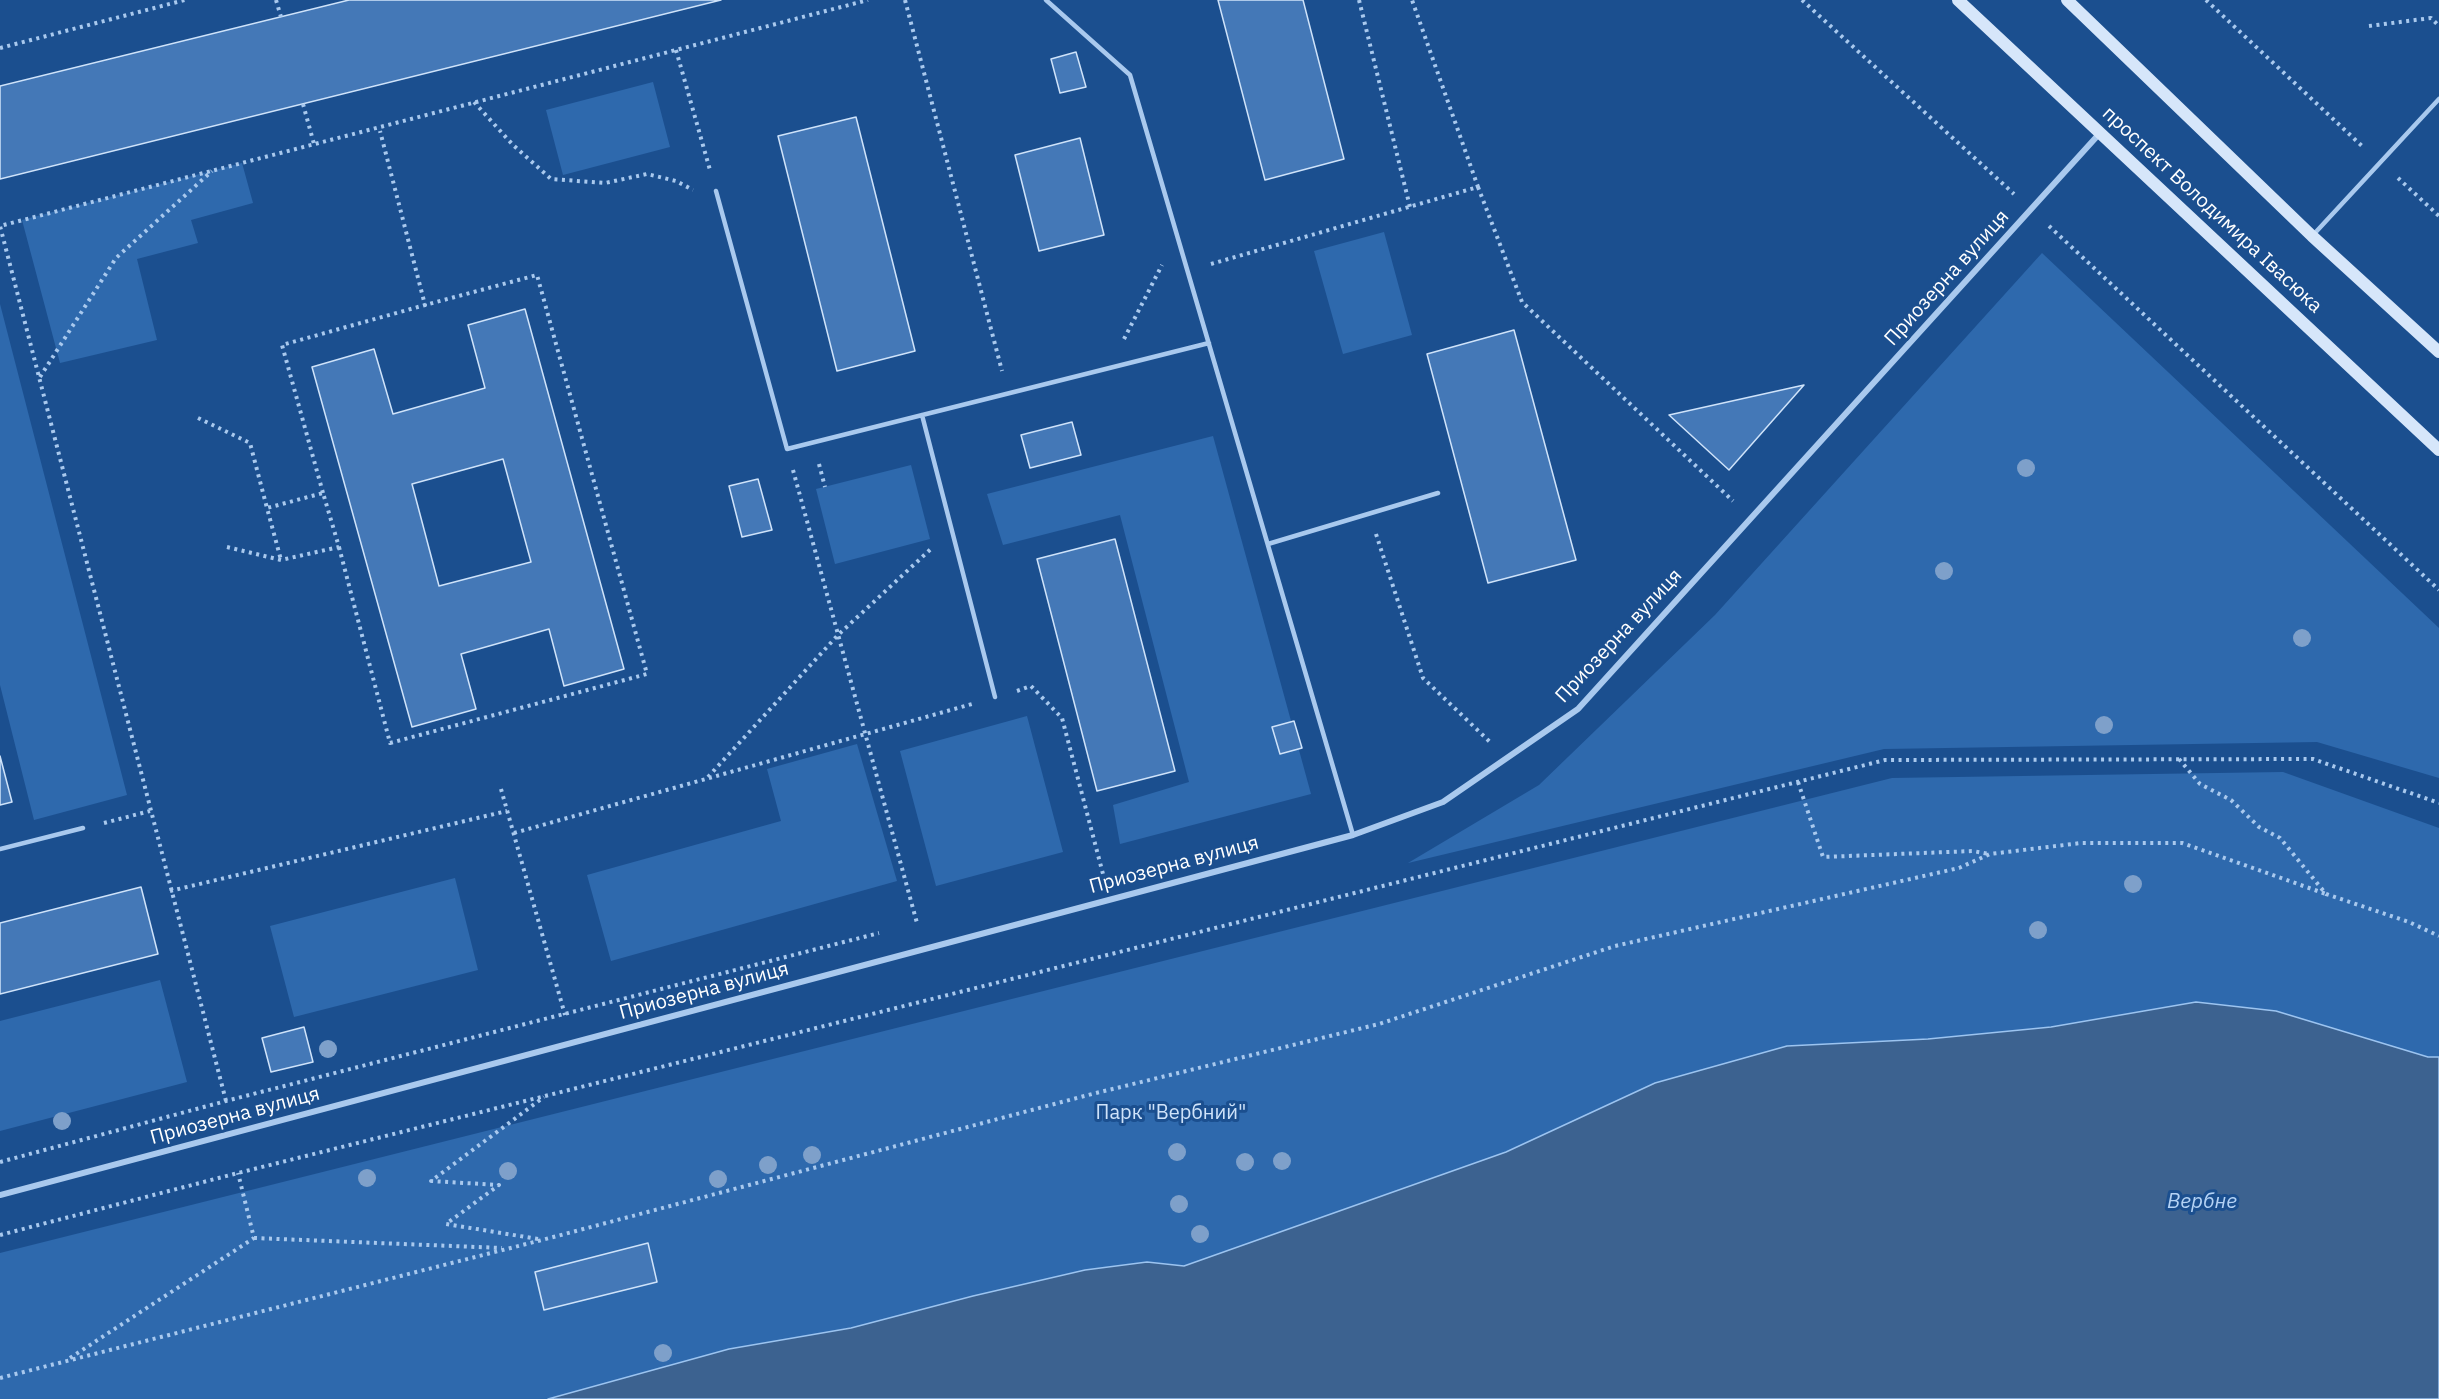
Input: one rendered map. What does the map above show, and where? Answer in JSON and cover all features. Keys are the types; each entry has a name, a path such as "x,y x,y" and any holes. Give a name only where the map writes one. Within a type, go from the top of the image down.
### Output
{"main road":[{"name":"проспект Володимира Івасюка","path":"1958,0 2439,450"},
{"path":"2067,0 2312,236 2439,352"}],"street":[{"name":"Приозерна вулиця","path":"0,1196 1353,835 1443,802 1578,709 2101,132"}],"lane":[{"path":"1046,0 1130,75 1353,835"},
{"path":"2312,236 2439,99"},
{"path":"716,190 787,449 1209,343"},
{"path":"922,415 995,697"},
{"path":"1268,544 1438,493"},
{"path":"0,849 83,828"}],"path":[{"path":"0,48 184,0"},
{"path":"276,0 281,17"},
{"path":"839,0 841,7"},
{"path":"226,1101 0,226 868,0"},
{"path":"905,0 1008,394"},
{"path":"1359,0 1410,207"},
{"path":"1412,0 1522,303 1739,507"},
{"path":"1803,0 2031,209 2439,590"},
{"path":"2206,0 2439,216"},
{"path":"2369,26 2430,18 2439,26"},
{"path":"676,50 716,190"},
{"path":"474,102 513,146 551,179 605,183 647,174 676,181 720,204"},
{"path":"303,104 314,144"},
{"path":"380,130 425,305"},
{"path":"39,377 116,258 213,170"},
{"path":"1187,271 1478,187"},
{"path":"1110,368 1177,235"},
{"path":"537,275 646,674 390,743 323,493 282,345 537,275"},
{"path":"198,418 250,443 281,560"},
{"path":"787,449 917,923"},
{"path":"267,508 323,493"},
{"path":"1369,514 1423,678 1496,747"},
{"path":"708,778 838,634 952,530"},
{"path":"227,547 281,560 339,547"},
{"path":"513,832 1030,686 1062,718 1103,874 1092,877"},
{"path":"2179,759 2200,784 2231,800 2259,827 2280,838 2326,894"},
{"path":"0,1235 238,1173 1885,760 2313,759 2439,803"},
{"path":"1797,782 1823,857 1973,851 1990,854 2081,843 2182,843 2409,922 2439,936"},
{"path":"501,789 565,1015"},
{"path":"83,828 150,811"},
{"path":"170,891 507,811"},
{"path":"0,1378 542,1240 1092,1094 1379,1024 1615,946 1959,868 1990,854"},
{"path":"906,926 928,920"},
{"path":"0,1162 226,1101 883,932"},
{"path":"542,1240 446,1224 499,1185 431,1180 545,1096"},
{"path":"238,1173 254,1238"},
{"path":"66,1360 254,1238 508,1248"}],"green space":[{"path":"653,82 670,147 563,175 546,110"},
{"path":"242,163 253,203 191,220 198,243 137,259 157,340 60,363 22,220"},
{"path":"1384,232 1412,335 1343,354 1314,251"},
{"path":"2042,253 2439,628 2439,778 2317,742 1884,749 1408,863 1539,785 1715,615"},
{"path":"0,304 127,795 34,820 0,685"},
{"path":"1213,436 1311,794 1120,844 1113,805 1189,782 1120,515 1003,545 987,494"},
{"path":"911,465 930,539 835,564 816,489"},
{"path":"1027,716 1063,852 936,886 900,751"},
{"path":"857,744 897,881 611,961 587,875 781,821 767,769"},
{"name":"Парк \"Вербний\"","path":"2283,772 2439,828 2439,1057 2428,1057 2352,1035 2196,1002 2051,1027 1928,1039 1655,1083 1506,1152 1184,1266 1147,1262 1085,1270 851,1328 729,1349 548,1399 0,1399 0,1253 1892,778"},
{"path":"455,878 478,970 294,1017 270,926"},
{"path":"160,980 187,1082 0,1131 0,1021"}],"water":[{"name":"Вербне","path":"2196,1002 2276,1011 2428,1057 2439,1057 2439,1399 548,1399 729,1349 851,1328 1085,1270 1147,1262 1184,1266 1506,1152 1655,1083 1787,1046 1928,1039 2051,1027"}],"building":[{"path":"349,0 721,0 0,179 0,86"},
{"path":"1218,0 1303,0 1344,159 1265,180"},
{"path":"1076,52 1086,87 1060,93 1051,59"},
{"path":"856,117 915,351 837,371 778,136"},
{"path":"1080,138 1104,235 1039,251 1015,155"},
{"path":"525,309 624,669 564,686 549,629 461,654 476,709 412,727 312,367 374,349 393,414 485,388 468,325","holes":["503,459 531,562 439,586 412,484"]},
{"path":"1514,330 1576,560 1488,583 1427,354"},
{"path":"1804,385 1729,470 1669,415"},
{"path":"1072,422 1081,455 1030,468 1021,435"},
{"path":"758,479 772,530 742,537 729,486"},
{"path":"1115,539 1175,771 1097,791 1037,559"},
{"path":"1294,721 1302,748 1280,754 1272,727"},
{"path":"0,756 12,802 0,805"},
{"path":"141,887 158,954 0,994 0,923"},
{"path":"304,1027 313,1062 271,1072 262,1038"},
{"path":"648,1243 657,1282 544,1310 535,1272"}]}
